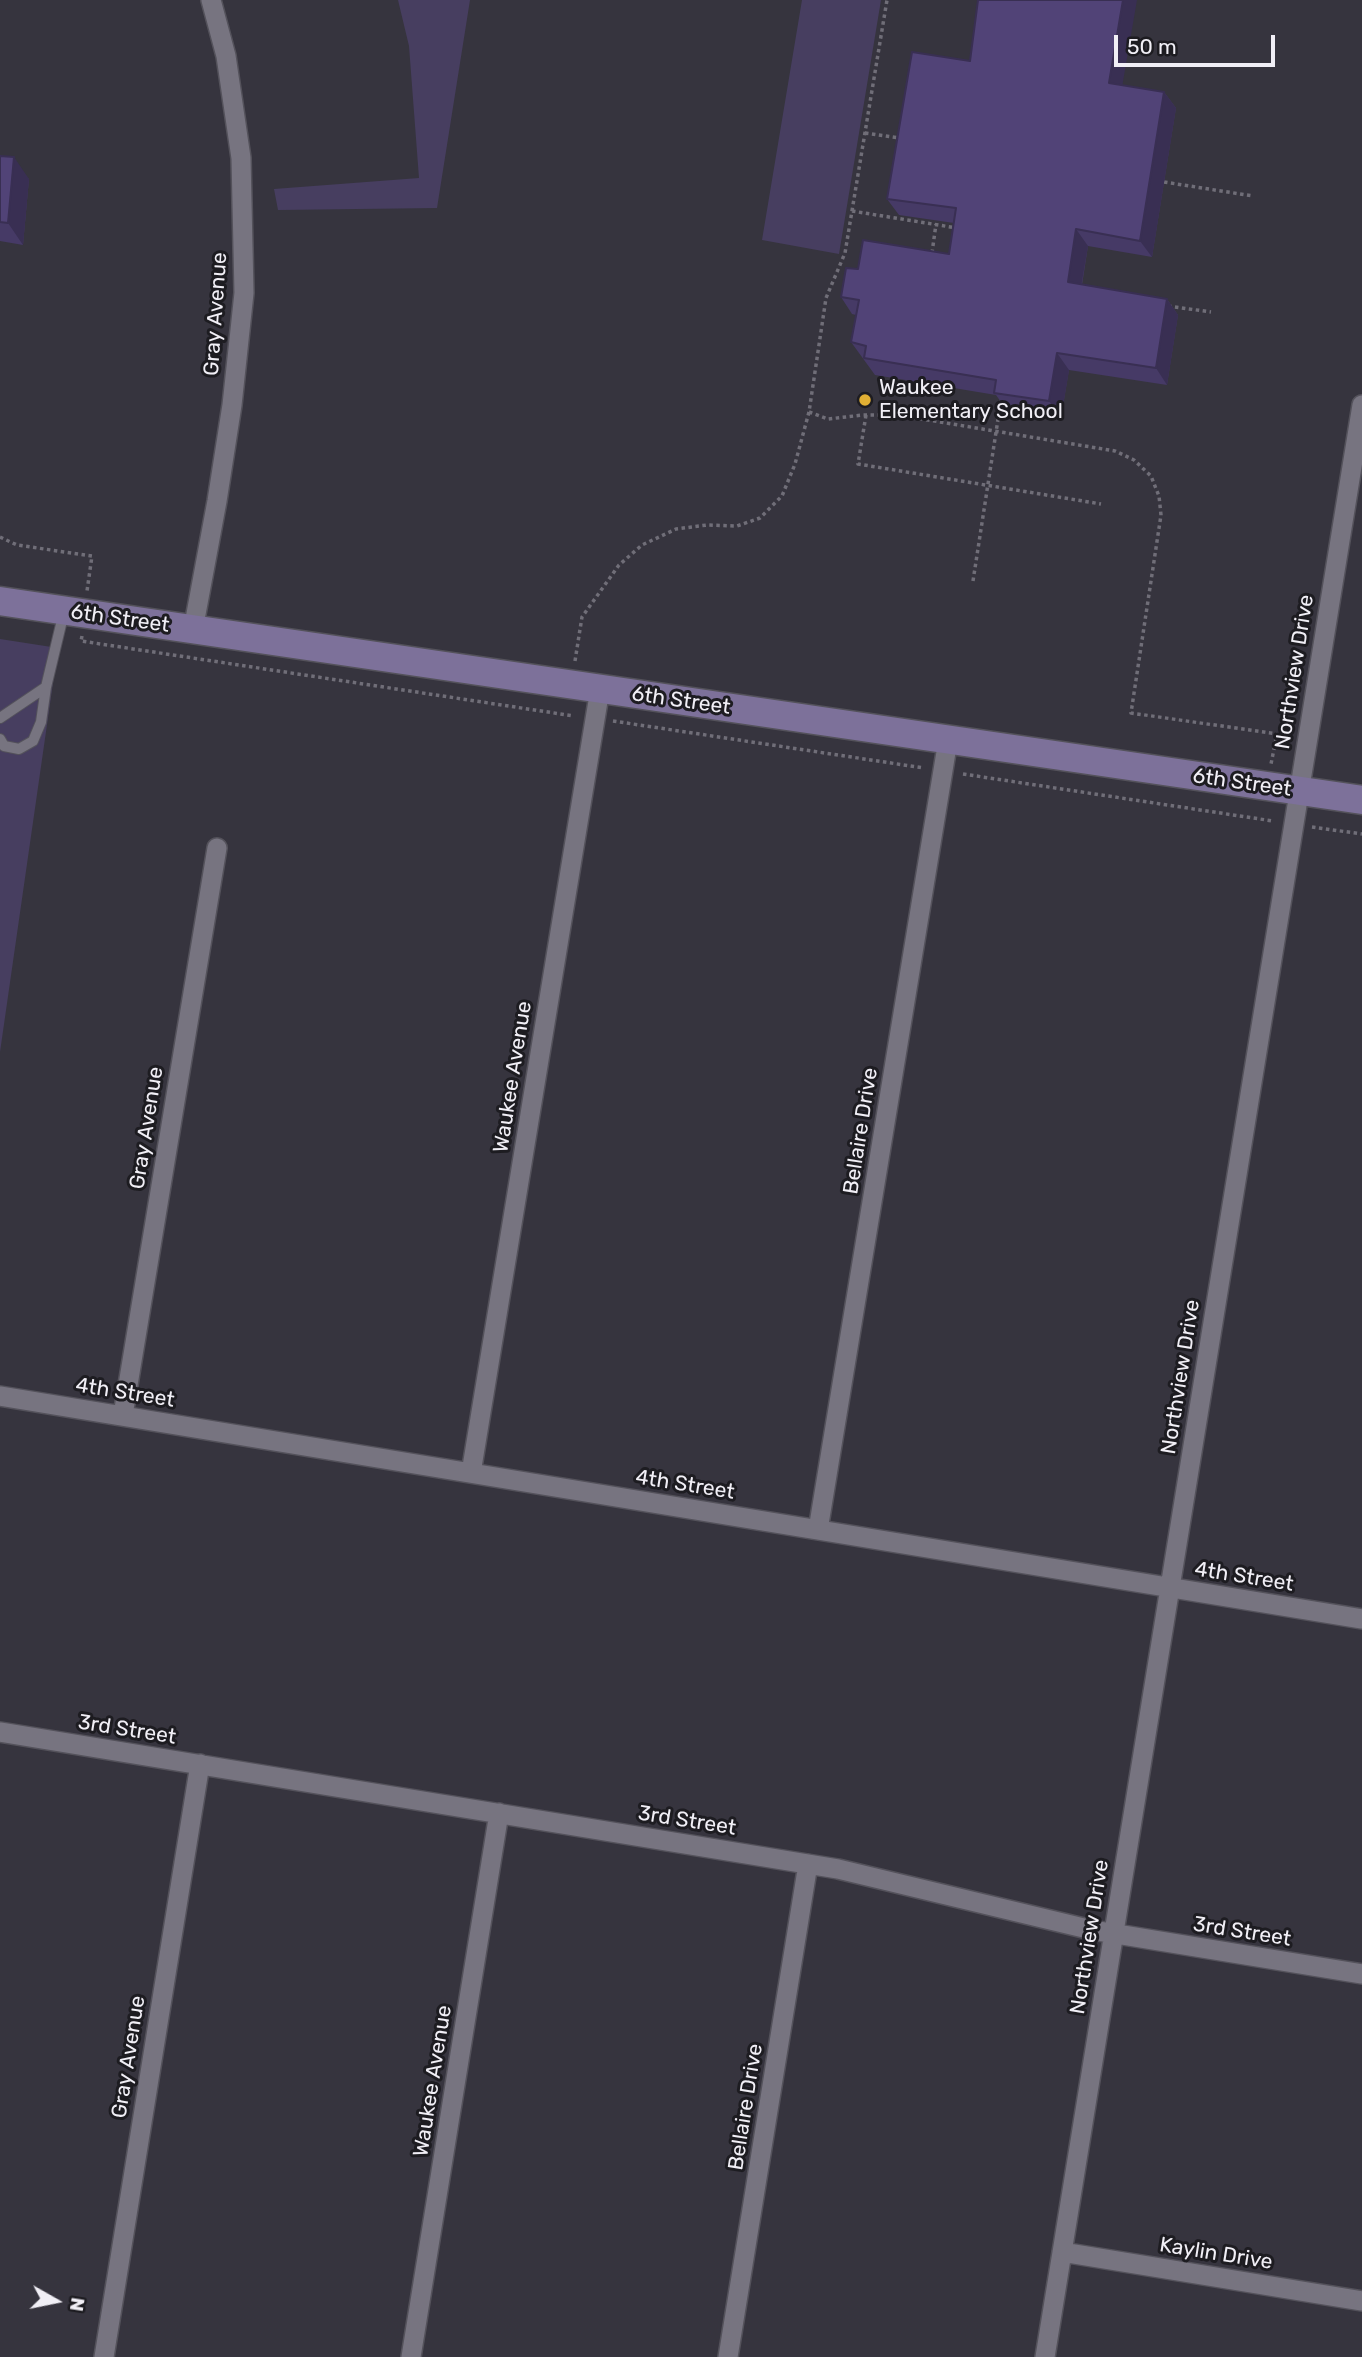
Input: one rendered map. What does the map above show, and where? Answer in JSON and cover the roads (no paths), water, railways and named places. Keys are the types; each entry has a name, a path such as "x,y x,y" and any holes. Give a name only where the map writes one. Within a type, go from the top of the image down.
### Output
{"main road":[{"name":"6th Street","path":"0,601 1362,800"}],"street":[{"name":"Gray Avenue","path":"193,629 228,432 244,293 241,158 226,56 211,0"},
{"name":"Northview Drive","path":"1045,2357 1362,405"},
{"name":"Waukee Avenue","path":"471,1473 600,689"},
{"name":"Bellaire Drive","path":"818,1530 948,740"},
{"name":"Gray Avenue","path":"123,1415 216,848"},
{"name":"4th Street","path":"0,1396 1362,1619"},
{"name":"3rd Street","path":"0,1732 838,1868 1114,1934 1362,1974"},
{"name":"Gray Avenue","path":"104,2357 200,1765"},
{"name":"Waukee Avenue","path":"411,2357 499,1813"},
{"name":"Bellaire Drive","path":"728,2357 808,1864"},
{"name":"Kaylin Drive","path":"1062,2252 1362,2301"}],"lane":[{"path":"0,739 4,746 19,749 33,741 41,722 46,687 65,611"},
{"path":"0,718 46,687"}],"place":[{"name":"Waukee Elementary School","path":"865,400"}]}
